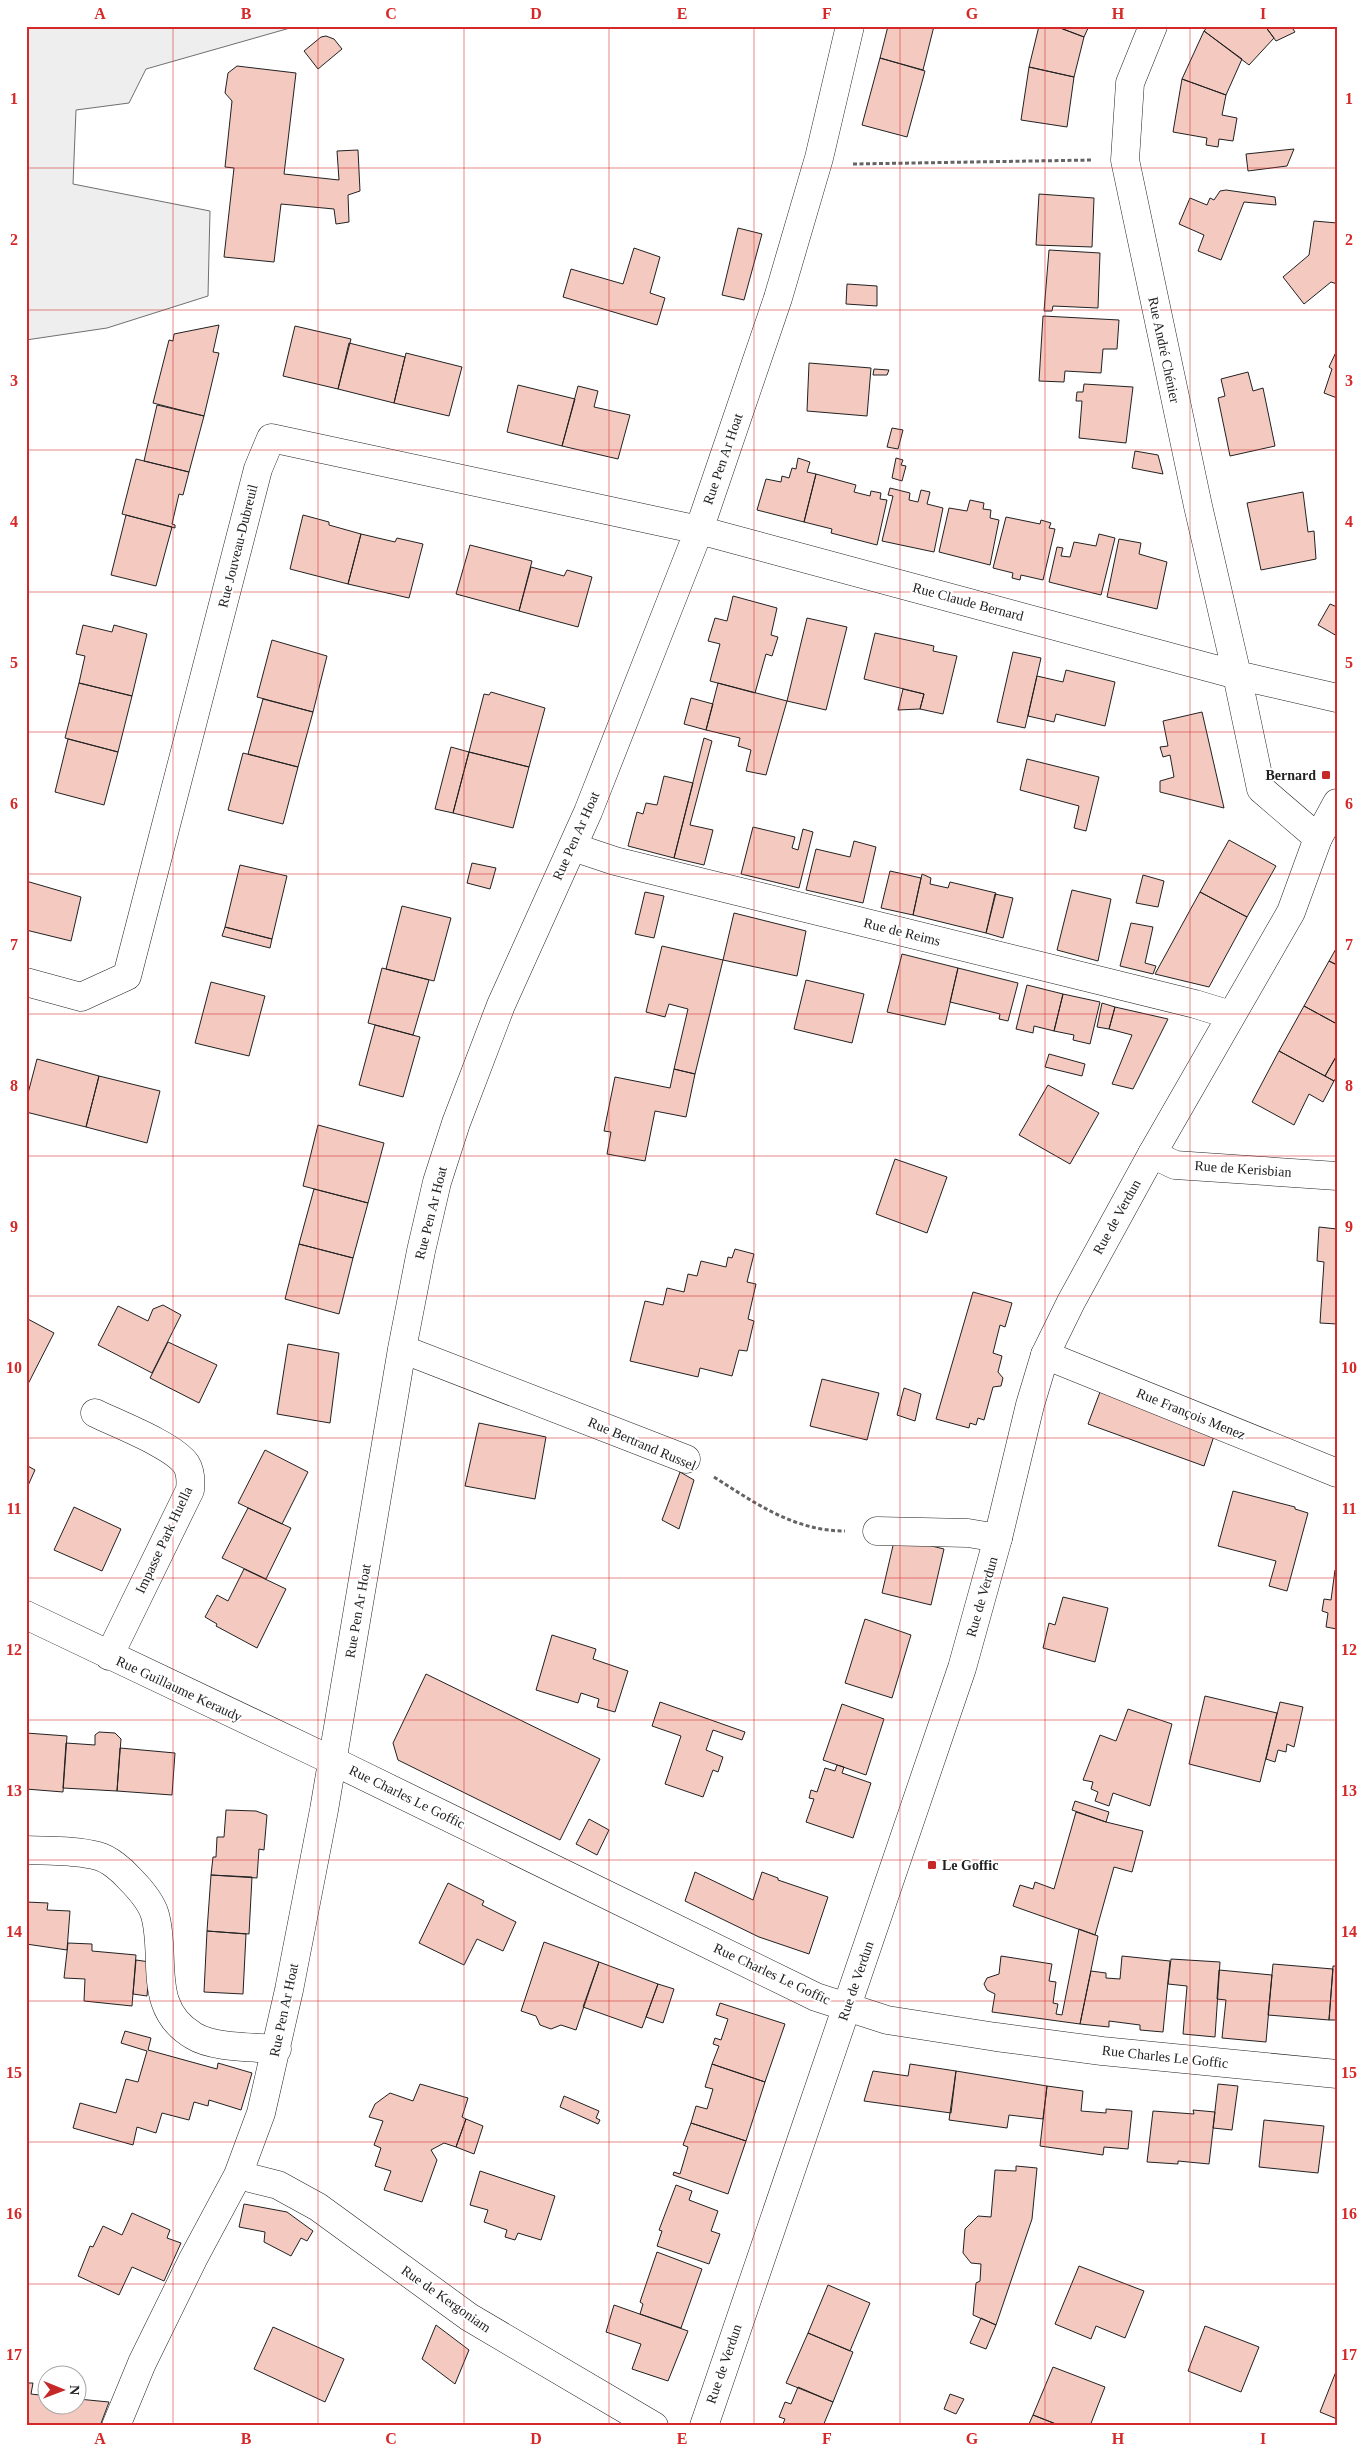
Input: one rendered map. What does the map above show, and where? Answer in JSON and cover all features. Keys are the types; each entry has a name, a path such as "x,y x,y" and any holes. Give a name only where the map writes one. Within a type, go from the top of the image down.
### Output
{"street":[{"name":"Rue Pen Ar Hoat","path":"116,2426 142,2363 238,2175 261,2113 276,2049 333,1761 402,1348 437,1182 456,1123 501,1005 573,847 699,530 778,298 819,158 850,26"},
{"name":"Rue André Chénier","path":"1153,26 1130,83 1125,160 1165,354 1261,789 1318,838"},
{"name":"Rue Jouveau-Dubreuil","path":"26,982 81,997 127,976 258,468 271,438 699,530"},
{"name":"Rue Claude Bernard","path":"699,530 1237,675 1337,698"},
{"name":"Rue de Verdun","path":"704,2426 848,2008 962,1668 998,1538 1030,1405 1045,1356 1071,1302 1152,1154 1291,912 1318,838 1337,803"},
{"name":"Rue de Reims","path":"573,847 615,861 1231,1014"},
{"name":"Rue de Kerisbian","path":"1152,1154 1175,1165 1337,1176"},
{"name":"Rue Bertrand Russel","path":"402,1348 686,1459"},
{"name":"Rue François Menez","path":"1045,1356 1337,1473"},
{"name":"Impasse Park Huella","path":"95,1413 172,1451 187,1465 191,1477 190,1490 109,1656"},
{"path":"877,1531 968,1533 998,1538"},
{"name":"Rue Guillaume Keraudy","path":"26,1616 333,1761"},
{"name":"Rue Charles Le Goffic","path":"333,1761 816,1997 848,2008 888,2020 996,2037 1102,2051 1337,2074"},
{"path":"26,1850 100,1856 122,1871 141,1889 155,1914 160,1986 168,2008 180,2026 195,2038 276,2049"},
{"name":"Rue de Kergoniam","path":"238,2175 278,2185 318,2207 469,2317 654,2426"}],"path":[{"path":"819,158 836,165 1125,160"},
{"name":"Rue Bertrand Russel","path":"686,1459 776,1516 816,1529 877,1531"}],"shaded area":[{"path":"26,26 297,26 146,69 129,103 76,110 73,184 210,211 208,296 107,328 26,340"}],"building":[{"path":"888,26 934,26 923,70 880,58"},
{"path":"1039,26 1055,26 1084,37 1074,77 1029,67"},
{"path":"1055,26 1089,26 1084,37"},
{"path":"1208,26 1265,26 1274,38 1249,65 1204,31"},
{"path":"1265,26 1291,26 1295,32 1276,41"},
{"path":"1204,31 1242,59 1226,95 1182,79"},
{"path":"326,36 334,39 342,49 318,69 304,51 321,37"},
{"path":"880,58 925,71 907,137 862,125"},
{"path":"237,66 296,73 284,174 339,180 337,151 358,150 360,191 348,195 349,222 336,224 334,209 281,204 274,262 224,257 234,168 225,167 232,101 225,93 228,73"},
{"path":"1029,67 1074,77 1067,127 1021,120"},
{"path":"1182,79 1226,95 1222,115 1237,118 1233,141 1219,139 1218,147 1206,145 1207,138 1173,132"},
{"path":"1294,149 1287,166 1248,171 1246,154"},
{"path":"1226,190 1275,197 1276,205 1244,202 1221,260 1198,251 1204,235 1179,224 1190,198 1207,205 1210,198 1214,200 1220,191"},
{"path":"1039,194 1094,198 1092,247 1036,245"},
{"path":"1314,221 1337,223 1337,284 1331,282 1304,304 1283,277 1309,255"},
{"path":"738,228 762,234 744,300 722,295"},
{"path":"634,248 660,257 650,293 665,298 657,325 563,297 571,269 623,284"},
{"path":"1049,250 1100,253 1098,308 1053,306 1052,311 1044,311"},
{"path":"847,284 877,286 877,306 846,304"},
{"path":"1043,316 1119,320 1117,349 1103,349 1101,373 1065,371 1064,382 1039,381"},
{"path":"219,325 213,352 219,353 204,416 153,403 169,340 173,341 174,334"},
{"path":"295,326 351,339 338,389 283,376"},
{"path":"349,343 405,357 394,403 338,389"},
{"path":"1337,350 1337,398 1324,393 1332,369 1329,367"},
{"path":"406,353 462,367 449,416 394,403"},
{"path":"809,363 871,368 867,416 807,411"},
{"path":"874,369 889,370 887,375 873,375"},
{"path":"1248,372 1253,391 1263,388 1275,446 1230,456 1218,398 1225,396 1221,379"},
{"path":"1084,384 1133,387 1126,443 1079,438 1082,401 1076,401 1077,392 1083,392"},
{"path":"518,385 575,399 562,446 507,432"},
{"path":"578,386 598,391 594,407 630,415 618,459 562,446"},
{"path":"157,405 204,416 189,472 144,461"},
{"path":"892,428 903,430 898,449 887,447"},
{"path":"1135,451 1158,455 1163,474 1132,468"},
{"path":"798,458 810,462 807,472 816,474 804,522 757,510 766,479 781,482 782,476 789,478 792,468 796,469"},
{"path":"896,458 903,460 901,465 906,466 902,481 892,478"},
{"path":"136,459 189,472 183,495 179,494 172,524 175,525 175,528 122,514"},
{"path":"816,474 856,485 854,492 870,496 871,491 881,493 880,499 887,500 877,545 831,533 832,529 804,522"},
{"path":"890,488 910,493 909,500 918,502 921,490 930,492 927,504 943,508 934,552 882,541 893,496 888,495"},
{"path":"1303,492 1308,532 1314,531 1316,559 1261,570 1247,503"},
{"path":"970,500 984,503 983,509 991,510 990,518 999,520 990,565 939,552 949,508 967,511"},
{"path":"126,515 172,527 156,586 111,575"},
{"path":"303,515 361,534 348,584 290,569"},
{"path":"1006,517 1040,524 1041,520 1051,523 1049,528 1055,529 1043,580 1021,575 1020,580 1012,578 1013,573 993,568"},
{"path":"361,534 395,542 397,538 423,544 409,598 348,584"},
{"path":"1099,534 1115,538 1101,595 1049,582 1057,547 1063,548 1061,556 1070,557 1074,542 1096,546"},
{"path":"1119,539 1141,543 1139,554 1167,562 1157,609 1107,597"},
{"path":"470,545 532,561 519,611 456,594"},
{"path":"531,567 564,576 567,570 592,577 578,627 519,611"},
{"path":"733,596 777,608 771,635 778,637 772,656 766,654 755,693 710,681 720,644 708,641 715,618 727,621"},
{"path":"1330,604 1337,607 1337,636 1318,625"},
{"path":"807,618 847,627 826,710 787,701"},
{"path":"83,625 112,632 114,625 147,634 132,696 79,683 85,656 76,654"},
{"path":"875,633 934,646 933,651 957,656 943,714 920,709 924,694 864,679"},
{"path":"272,640 327,656 313,712 257,697"},
{"path":"1013,652 1041,658 1025,728 997,722"},
{"path":"1066,670 1115,682 1105,726 1056,714 1054,722 1028,716 1037,676 1063,682"},
{"path":"79,683 132,696 118,752 65,738"},
{"path":"718,683 787,701 766,775 746,771 751,750 738,746 740,738 706,730"},
{"path":"903,689 924,694 920,709 898,710"},
{"path":"491,692 545,708 529,767 469,752 484,694 489,695"},
{"path":"691,698 713,704 706,730 684,724"},
{"path":"263,699 313,712 298,767 248,754"},
{"path":"1202,712 1224,808 1160,792 1160,781 1174,777 1170,755 1163,757 1160,747 1168,746 1163,721"},
{"path":"704,738 712,741 690,825 713,830 704,865 674,858"},
{"path":"68,739 118,752 104,805 55,792"},
{"path":"451,747 469,752 453,813 435,809"},
{"path":"469,752 529,767 513,828 453,813"},
{"path":"243,753 298,767 283,824 228,810"},
{"path":"1027,759 1099,777 1086,831 1074,828 1079,806 1020,790"},
{"path":"664,776 693,783 674,858 628,846 637,812 643,814 646,803 657,805"},
{"path":"753,827 795,837 792,848 798,850 803,829 813,832 799,888 741,874"},
{"path":"1229,840 1276,866 1247,917 1200,892"},
{"path":"854,841 876,847 863,903 806,890 816,849 850,857"},
{"path":"472,863 496,868 490,889 467,883"},
{"path":"240,865 287,876 272,939 225,927"},
{"path":"890,871 921,878 913,915 881,908"},
{"path":"922,874 931,878 930,884 948,888 950,882 996,893 986,933 913,915"},
{"path":"1143,875 1164,881 1158,907 1136,903"},
{"path":"26,881 81,897 71,941 26,930"},
{"path":"1072,890 1111,899 1098,961 1057,950"},
{"path":"645,892 664,896 654,938 635,934"},
{"path":"1200,892 1247,917 1209,987 1155,974"},
{"path":"995,894 1013,898 1003,938 986,933"},
{"path":"402,906 451,918 434,981 386,969"},
{"path":"734,913 806,931 797,976 723,960"},
{"path":"1131,923 1153,927 1145,963 1156,966 1153,974 1120,966"},
{"path":"225,927 272,939 270,948 222,936"},
{"path":"662,946 723,960 695,1074 674,1069 688,1009 669,1004 665,1017 646,1012"},
{"path":"1337,947 1337,965 1329,961"},
{"path":"902,954 958,968 945,1025 887,1012"},
{"path":"1329,961 1337,965 1337,1024 1304,1006"},
{"path":"382,968 429,980 413,1035 368,1023"},
{"path":"958,968 1018,983 1008,1021 999,1019 1000,1014 950,1002"},
{"path":"806,980 864,994 852,1043 794,1029"},
{"path":"211,982 265,996 249,1056 195,1043"},
{"path":"1027,985 1063,994 1054,1031 1034,1026 1033,1033 1016,1029"},
{"path":"1063,994 1100,1002 1090,1044 1073,1040 1074,1035 1054,1031"},
{"path":"1102,1003 1115,1007 1109,1029 1097,1027"},
{"path":"1304,1006 1337,1024 1337,1055 1325,1076 1279,1051"},
{"path":"1115,1007 1168,1019 1133,1089 1112,1084 1132,1035 1109,1029"},
{"path":"375,1025 420,1037 403,1097 359,1085"},
{"path":"1279,1051 1334,1081 1323,1102 1309,1094 1294,1125 1252,1102"},
{"path":"1049,1054 1085,1064 1082,1076 1045,1067"},
{"path":"1337,1055 1337,1076 1334,1081 1325,1076"},
{"path":"37,1059 99,1076 86,1127 26,1112 26,1101"},
{"path":"674,1069 695,1074 686,1117 655,1111 645,1161 607,1154 611,1132 604,1131 615,1077 670,1088"},
{"path":"99,1076 160,1091 147,1143 86,1127"},
{"path":"1048,1085 1099,1113 1070,1164 1019,1135"},
{"path":"318,1125 384,1143 368,1203 303,1186"},
{"path":"895,1159 947,1177 927,1233 876,1214"},
{"path":"314,1189 368,1203 353,1258 299,1244"},
{"path":"1319,1227 1337,1229 1337,1324 1320,1323 1324,1262 1317,1261"},
{"path":"299,1244 353,1258 339,1314 285,1299"},
{"path":"735,1249 754,1254 747,1282 756,1284 748,1319 754,1321 747,1351 739,1350 732,1376 700,1368 698,1377 630,1361 645,1301 663,1305 667,1288 684,1292 688,1274 697,1276 701,1261 726,1267 728,1257 732,1258"},
{"path":"973,1292 1012,1303 1005,1327 1000,1325 993,1353 1002,1356 998,1372 1003,1378 1001,1386 993,1387 984,1420 978,1418 976,1425 970,1423 969,1428 936,1419"},
{"path":"163,1305 181,1315 152,1373 98,1345 118,1306 148,1321 153,1309"},
{"path":"26,1318 54,1333 27,1386 26,1386"},
{"path":"168,1342 217,1365 199,1403 150,1378"},
{"path":"288,1344 339,1353 330,1423 277,1414"},
{"path":"822,1379 879,1393 867,1440 810,1426"},
{"path":"904,1388 921,1394 915,1421 897,1415"},
{"path":"1100,1392 1215,1433 1204,1466 1088,1424"},
{"path":"479,1423 546,1437 535,1499 465,1486"},
{"path":"265,1450 308,1472 282,1524 238,1503"},
{"path":"26,1465 35,1470 26,1490"},
{"path":"680,1472 694,1480 679,1529 662,1520"},
{"path":"1233,1491 1295,1507 1295,1509 1308,1513 1287,1591 1269,1586 1276,1561 1218,1546"},
{"path":"74,1507 121,1529 102,1571 54,1550"},
{"path":"248,1508 291,1528 266,1579 222,1558"},
{"path":"895,1537 944,1549 931,1605 882,1593"},
{"path":"244,1569 286,1589 257,1648 216,1626 217,1624 205,1617 217,1595 228,1601"},
{"path":"1335,1570 1337,1570 1337,1629 1326,1627 1328,1613 1322,1611 1324,1599 1331,1600"},
{"path":"1063,1597 1108,1608 1095,1662 1043,1648 1049,1623 1055,1625"},
{"path":"865,1619 911,1635 892,1698 845,1683"},
{"path":"552,1635 596,1649 593,1659 628,1671 615,1712 597,1707 599,1699 581,1693 578,1703 536,1690"},
{"path":"426,1674 600,1759 560,1840 398,1760 393,1743"},
{"path":"1205,1696 1277,1713 1260,1782 1189,1764"},
{"path":"660,1702 745,1732 742,1740 713,1730 706,1750 723,1757 718,1772 713,1770 703,1797 665,1784 681,1736 652,1726"},
{"path":"1280,1702 1303,1707 1294,1747 1287,1744 1286,1752 1278,1750 1275,1762 1266,1759"},
{"path":"842,1704 884,1719 866,1775 823,1760"},
{"path":"1128,1709 1172,1724 1150,1806 1113,1793 1109,1806 1095,1801 1098,1792 1091,1789 1093,1782 1083,1780 1100,1735 1116,1741"},
{"path":"99,1732 115,1733 121,1739 117,1791 63,1788 66,1743 95,1745 95,1735"},
{"path":"26,1733 67,1736 63,1792 26,1789"},
{"path":"120,1748 175,1753 172,1795 117,1791"},
{"path":"837,1765 844,1767 842,1773 871,1783 853,1838 806,1822 814,1799 809,1798 811,1790 817,1792 825,1768 835,1771"},
{"path":"1075,1801 1109,1812 1106,1822 1072,1810"},
{"path":"226,1810 256,1811 267,1815 264,1850 259,1849 257,1878 211,1875 213,1857 216,1857 217,1837 224,1837"},
{"path":"1076,1812 1143,1831 1132,1872 1114,1867 1095,1935 1013,1906 1020,1885 1033,1889 1035,1882 1054,1889"},
{"path":"589,1819 609,1830 597,1855 576,1844"},
{"path":"695,1872 753,1900 762,1872 778,1878 778,1880 828,1897 809,1954 759,1937 685,1901"},
{"path":"211,1875 252,1877 249,1934 207,1931"},
{"path":"448,1883 484,1901 482,1905 516,1922 503,1951 477,1939 464,1965 419,1943"},
{"path":"26,1902 48,1903 47,1910 70,1911 67,1950 26,1944"},
{"path":"1079,1929 1098,1936 1080,2024 992,2012 995,1994 987,1990 984,1984 987,1978 999,1974 1001,1956 1052,1964 1049,1981 1056,1982 1053,2003 1058,2004 1056,2014 1062,2015"},
{"path":"207,1931 246,1934 243,1994 204,1992"},
{"path":"544,1942 599,1962 576,2030 561,2025 551,2029 540,2025 536,2016 521,2011"},
{"path":"68,1943 92,1944 92,1951 136,1955 132,2006 84,2001 85,1979 64,1978"},
{"path":"1122,1956 1170,1961 1163,2032 1140,2030 1140,2025 1109,2021 1109,2027 1080,2024 1091,1971 1106,1973 1106,1978 1120,1979"},
{"path":"1171,1959 1220,1962 1215,2037 1183,2034 1187,1986 1168,1984"},
{"path":"136,1960 150,1962 147,1996 133,1994"},
{"path":"599,1962 658,1984 642,2028 583,2007"},
{"path":"1273,1964 1333,1969 1329,2020 1268,2015"},
{"path":"1333,1966 1337,1966 1337,2020 1329,2020"},
{"path":"1219,1970 1272,1975 1266,2042 1222,2038 1226,2000 1217,1999"},
{"path":"658,1984 674,1989 663,2023 646,2017"},
{"path":"720,2003 785,2024 765,2082 712,2064 719,2046 713,2044 715,2038 721,2040 728,2019 716,2015"},
{"path":"125,2031 151,2038 148,2050 217,2069 218,2063 252,2073 241,2110 209,2100 208,2106 194,2102 189,2120 162,2113 156,2133 137,2127 133,2145 73,2128 80,2103 116,2113 126,2079 138,2082 147,2051 121,2043"},
{"path":"712,2064 765,2082 746,2141 691,2123 696,2106 707,2109 713,2089 705,2087"},
{"path":"910,2064 956,2071 951,2113 864,2101 873,2071 908,2076"},
{"path":"956,2071 1047,2086 1043,2119 1009,2115 1007,2128 949,2120"},
{"path":"420,2084 468,2098 462,2117 466,2119 456,2147 444,2143 431,2150 437,2160 422,2202 384,2190 391,2171 375,2166 381,2148 374,2145 383,2121 369,2117 375,2104 390,2093 413,2101"},
{"path":"1218,2084 1238,2086 1232,2130 1213,2128"},
{"path":"1047,2086 1083,2091 1081,2111 1106,2113 1106,2109 1132,2111 1128,2149 1104,2147 1103,2155 1040,2146"},
{"path":"564,2096 599,2111 596,2118 600,2120 598,2124 560,2107"},
{"path":"1193,2110 1215,2112 1209,2164 1178,2161 1178,2164 1147,2162 1153,2111 1194,2114"},
{"path":"466,2119 483,2126 474,2154 456,2147"},
{"path":"1264,2120 1324,2126 1318,2173 1259,2167"},
{"path":"691,2123 746,2141 728,2194 673,2175 674,2172 680,2174 688,2147 683,2145"},
{"path":"1016,2166 1037,2168 1032,2219 996,2325 973,2315 976,2283 980,2281 981,2264 971,2263 963,2253 965,2229 978,2216 991,2217 995,2170 1016,2171"},
{"path":"480,2171 555,2196 541,2240 518,2233 515,2240 505,2237 507,2230 484,2222 488,2210 470,2205"},
{"path":"676,2185 692,2191 689,2200 718,2211 711,2231 720,2234 709,2264 657,2246 662,2231 659,2230"},
{"path":"244,2204 287,2212 313,2231 307,2241 301,2238 291,2256 264,2242 265,2232 239,2227"},
{"path":"132,2213 170,2230 167,2238 181,2243 164,2281 132,2267 119,2295 78,2276 90,2246 93,2247 103,2226 122,2235"},
{"path":"657,2252 702,2269 681,2328 640,2314 643,2304 640,2302"},
{"path":"1079,2266 1144,2291 1125,2338 1096,2326 1091,2339 1055,2324"},
{"path":"828,2285 870,2303 850,2351 808,2333"},
{"path":"614,2305 688,2331 668,2381 632,2369 641,2344 606,2332"},
{"path":"981,2318 996,2325 986,2349 970,2343"},
{"path":"436,2325 469,2350 455,2384 422,2359"},
{"path":"1205,2326 1259,2347 1241,2392 1188,2371"},
{"path":"273,2327 344,2359 325,2402 254,2369"},
{"path":"808,2333 853,2352 833,2402 786,2383"},
{"path":"1053,2367 1105,2387 1090,2426 1061,2426 1033,2415"},
{"path":"1337,2369 1337,2419 1320,2412"},
{"path":"26,2383 33,2383 31,2394 38,2395 38,2414 88,2414 88,2400 109,2402 100,2426 26,2426"},
{"path":"798,2387 833,2402 823,2426 782,2426 785,2419 779,2417 785,2402 791,2404"},
{"path":"950,2394 964,2399 956,2414 944,2409"},
{"path":"1033,2415 1061,2426 1028,2426"}],"place":[{"name":"Bernard","path":"1326,775"},
{"name":"Le Goffic","path":"932,1865"}]}
